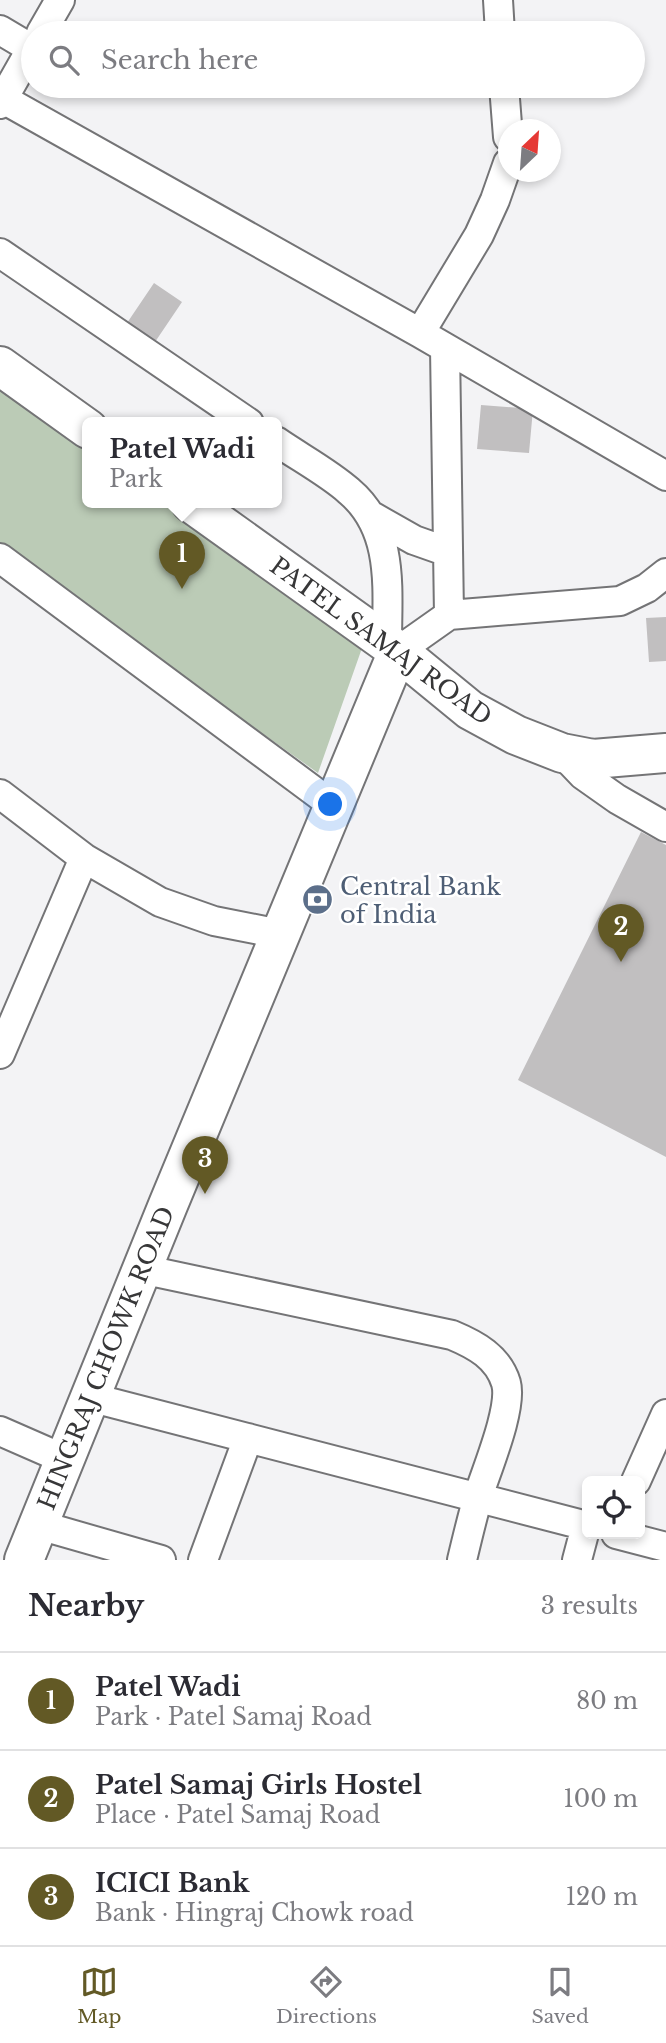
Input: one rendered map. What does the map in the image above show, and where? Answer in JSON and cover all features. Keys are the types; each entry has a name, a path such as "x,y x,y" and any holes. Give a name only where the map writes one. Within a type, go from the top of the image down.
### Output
{"street":[{"path":"48,21 60,0"},
{"path":"498,0 499,21"},
{"path":"0,30 21,38"},
{"path":"21,67 1,101 420,333 666,476"},
{"path":"506,98 508,119"},
{"path":"420,333 479,235 502,182"},
{"path":"0,253 240,417"},
{"path":"445,348 449,615"},
{"path":"0,366 82,425"},
{"path":"282,445 349,491 370,515 383,547 392,648 449,615 620,601 660,583"},
{"name":"PATEL SAMAJ ROAD","path":"198,508 392,648 470,710 516,735 562,753 593,759 666,753"},
{"path":"370,515 414,540 448,552"},
{"path":"0,558 334,806"},
{"name":"HINGRAJ CHOWK ROAD","path":"24,1560 141,1269 334,806 392,648"},
{"path":"562,753 594,783 666,827"},
{"path":"0,794 84,858 160,902 214,921 280,934"},
{"path":"0,1054 84,858"},
{"path":"141,1269 452,1335 476,1345 499,1366 507,1386 506,1409 461,1560"},
{"path":"89,1397 582,1525"},
{"path":"638,1476 666,1414"},
{"path":"0,1431 64,1459"},
{"path":"203,1560 248,1438"},
{"path":"39,1525 161,1560"},
{"path":"577,1560 583,1539"},
{"path":"635,1539 666,1547"}],"green space":[{"path":"0,389 82,444 82,508 182,508 368,631 318,773 0,547"}],"building":[{"path":"154,283 182,302 155,342 127,323"},
{"path":"481,405 533,409 529,453 477,449"},
{"path":"666,617 666,661 649,662 646,618"},
{"path":"641,832 666,845 666,1157 518,1080"}],"place":[{"name":"Patel Wadi","path":"182,589"},
{"name":"Central Bank of India","path":"317,900"},
{"name":"Patel Samaj Girls Hostel","path":"621,962"},
{"name":"ICICI Bank","path":"205,1194"}]}
